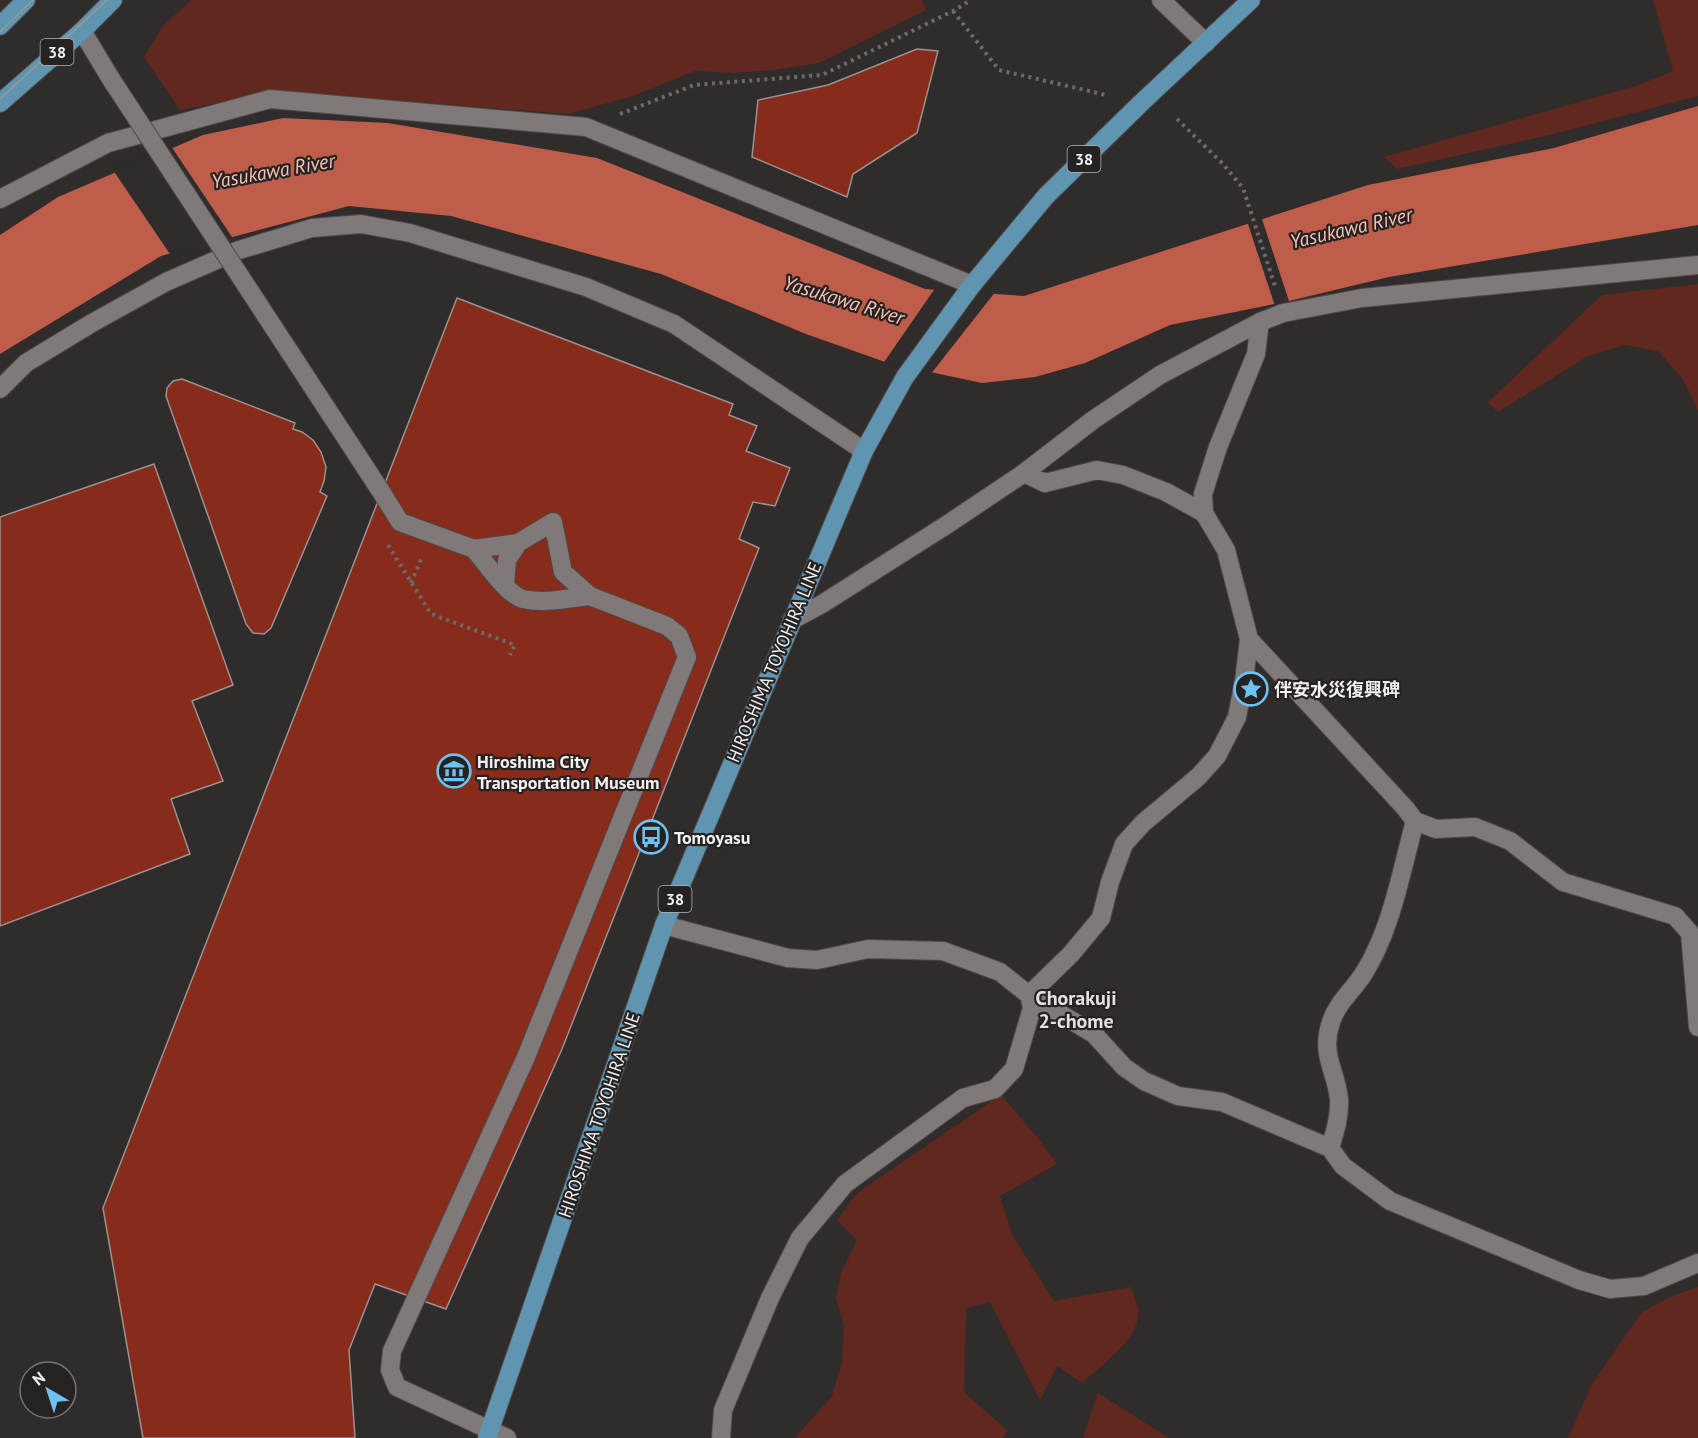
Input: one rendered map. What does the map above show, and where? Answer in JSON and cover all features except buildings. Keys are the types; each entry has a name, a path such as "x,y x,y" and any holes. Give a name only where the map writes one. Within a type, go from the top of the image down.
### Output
{"main road":[{"path":"0,26 26,0"},
{"name":"38","path":"0,103 82,31 113,0"},
{"name":"HIROSHIMA TOYOHIRA LINE","path":"489,1434 664,925 864,451 905,377 972,285 1046,196 1251,0"}],"street":[{"path":"1161,0 1206,43"},
{"path":"82,31 400,522 474,549 518,543 553,522 563,572 559,587 546,600"},
{"path":"0,198 108,143 270,99 586,127 972,285"},
{"path":"0,389 26,363 166,282 249,247 312,228 361,224 410,233 586,287 674,324 864,451"},
{"path":"792,620 822,604 1024,473 1093,420 1160,375 1260,322 1283,313 1362,298 1698,265"},
{"path":"1029,995 1071,954 1101,918 1110,882 1124,844 1143,822 1198,777 1217,756 1237,717 1249,639 1226,550 1204,513 1203,494 1232,410 1256,354 1260,322"},
{"path":"1024,473 1045,483 1097,470 1123,475 1166,492 1204,513"},
{"path":"505,586 507,560 518,543"},
{"path":"474,549 505,586 522,599 546,600 590,596"},
{"path":"507,1438 489,1434 397,1388 390,1370 392,1351 526,1057 687,657 679,636 667,627 590,596 563,572"},
{"path":"1249,639 1406,808 1415,821 1436,829 1475,827 1510,841 1563,882 1675,916 1690,933 1698,1027"},
{"path":"1330,1148 1337,1125 1339,1098 1327,1054 1330,1023 1342,999 1364,974 1388,921 1415,821"},
{"path":"664,925 788,958 817,960 868,949 943,951 1000,972 1029,995 1094,1035 1124,1067 1144,1081 1178,1096 1222,1102 1330,1148 1343,1166 1390,1201 1579,1280 1610,1289 1644,1286 1698,1263"},
{"path":"721,1438 723,1410 770,1298 800,1238 845,1184 963,1098 995,1089 1014,1069 1032,1008 1029,995"}],"path":[{"path":"586,127 694,85 822,75 971,0"},
{"path":"953,11 999,70 1106,95"},
{"path":"1177,119 1222,163 1243,188 1278,295"},
{"path":"383,537 431,614 515,645 510,655"},
{"path":"411,583 425,551"}],"shaded area":[{"path":"191,0 922,0 926,10 819,63 735,73 695,71 633,96 568,114 277,91 180,110 144,57 162,27"},
{"path":"1653,0 1698,0 1698,96 1550,135 1397,169 1384,157 1639,85 1673,71"},
{"path":"1698,284 1698,411 1683,379 1658,351 1625,345 1588,356 1498,412 1488,402 1602,295"},
{"path":"1001,1095 1057,1164 1000,1196 1012,1235 1054,1301 1131,1287 1138,1310 1137,1320 1127,1341 1082,1383 1057,1366 1040,1400 990,1302 966,1308 964,1392 1008,1431 1002,1438 795,1438 832,1396 842,1362 844,1326 836,1298 841,1273 857,1240 837,1220 857,1193"},
{"path":"1698,1287 1698,1438 1568,1438 1592,1384 1642,1312 1672,1296"},
{"path":"1098,1393 1169,1438 1083,1438"}],"water":[{"name":"Yasukawa River","path":"1698,106 1698,225 1389,277 1289,301 1170,325 1085,363 1035,377 982,383 888,363 806,334 661,274 451,216 349,206 161,256 0,354 0,235 58,197 203,135 283,118 388,123 597,158 925,289 1024,296 1368,185 1554,148"}],"pier":[{"path":"171,146 234,240 172,257 113,170"},
{"path":"1261,216 1289,301 1275,306 1247,221"},
{"path":"936,287 996,291 930,375 882,365"}],"tram line":[{"path":"0,32 33,0"},
{"path":"0,99 107,0"}],"place":[{"name":"伴安水災復興碑","path":"1251,689"},
{"name":"Hiroshima City Transportation Museum","path":"454,771"},
{"name":"Tomoyasu","path":"651,837"}],"district":[{"name":"Chorakuji 2-chome","path":"1076,1010"}]}
